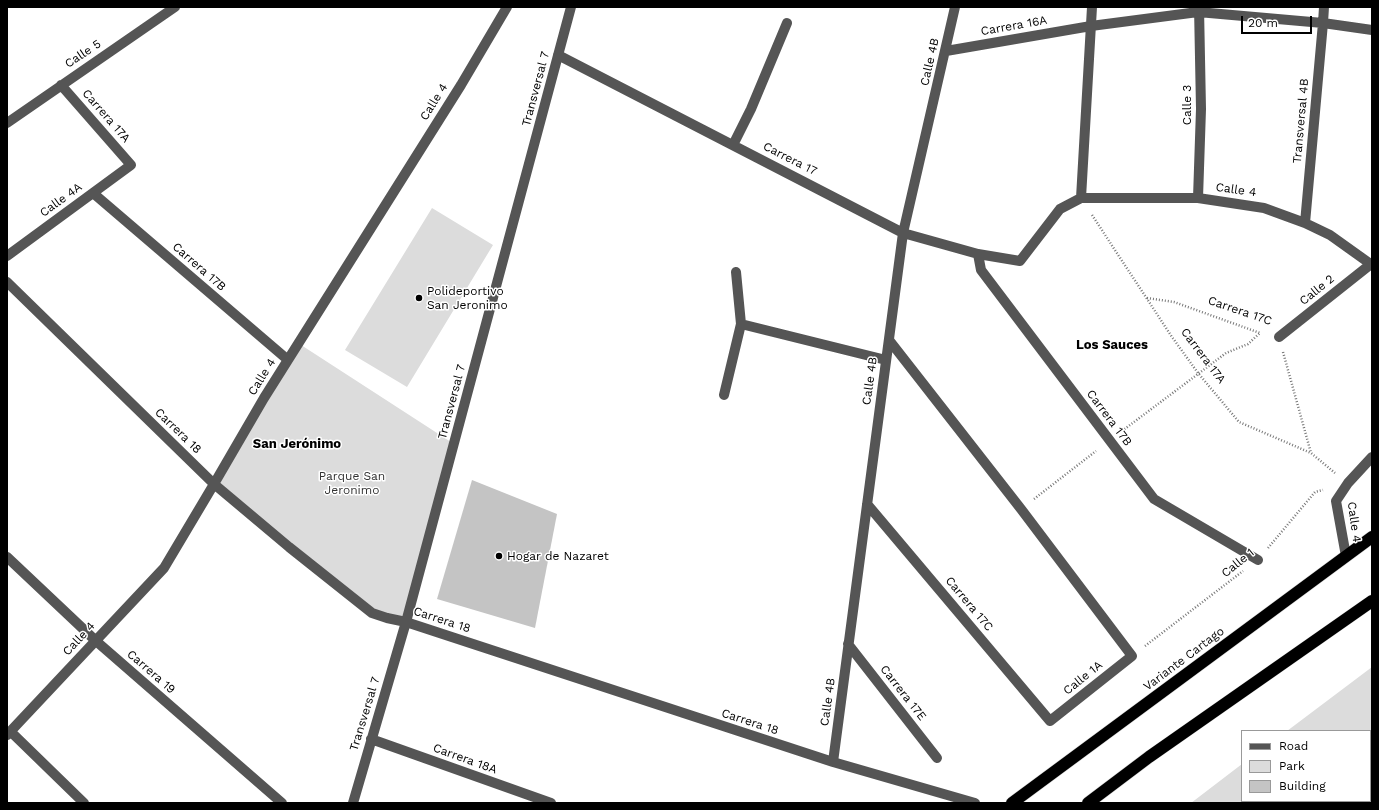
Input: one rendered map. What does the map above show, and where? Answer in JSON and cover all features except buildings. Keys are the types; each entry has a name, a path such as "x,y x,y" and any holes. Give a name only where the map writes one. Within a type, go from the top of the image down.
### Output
{"highway":[{"name":"Variante Cartago","path":"1012,803 1372,538"},
{"path":"1088,803 1149,757 1372,601"}],"street":[{"name":"Calle 5","path":"7,123 175,7"},
{"name":"Calle 4","path":"8,733 164,568 264,398 461,85 507,7"},
{"name":"Transversal 7","path":"353,803 406,622 571,7"},
{"name":"Calle 4B","path":"833,762 903,232 955,7"},
{"path":"1081,198 1092,7"},
{"path":"1323,23 1324,7"},
{"name":"Carrera 16A","path":"946,51 1091,26 1199,10 1323,23 1372,30"},
{"name":"Calle 3","path":"1198,198 1200,109 1199,10"},
{"path":"733,145 751,109 788,23"},
{"name":"Transversal 4B","path":"1305,222 1323,23"},
{"name":"Carrera 17","path":"558,55 903,232 978,254 1020,261"},
{"name":"Carrera 17A","path":"61,85 131,165"},
{"name":"Calle 4A","path":"7,256 131,165"},
{"name":"Carrera 17B","path":"93,193 288,360"},
{"name":"Calle 4","path":"1020,261 1060,209 1081,198 1198,198 1264,208 1305,222 1330,235 1372,264"},
{"name":"Carrera 17B","path":"978,254 981,270 1154,499 1258,560"},
{"name":"Calle 2","path":"1279,337 1372,264"},
{"path":"724,395 741,324 736,272"},
{"name":"Carrera 18","path":"7,282 214,484 289,547 372,613 406,622 833,762 975,803"},
{"path":"741,324 886,360"},
{"path":"889,340 1021,509 1132,656"},
{"name":"Calle 4","path":"1346,556 1336,500 1372,457"},
{"name":"Carrera 17C","path":"867,504 1050,721"},
{"name":"Carrera 19","path":"7,557 96,641 282,803"},
{"name":"Carrera 17E","path":"848,644 937,758"},
{"name":"Calle 1A","path":"1050,721 1132,656"},
{"path":"8,733 84,803"},
{"name":"Carrera 18A","path":"372,739 551,803"}],"path":[{"name":"Carrera 17A","path":"1081,198 1172,337 1198,373 1239,422 1311,453 1348,484"},
{"name":"Carrera 17C","path":"1146,298 1174,302 1260,333 1279,337 1311,453"},
{"path":"1198,373 1226,352 1248,344 1260,333"},
{"name":"Calle 1","path":"1132,656 1258,560 1315,492 1348,484"}],"green space":[{"name":"Polideportivo San Jeronimo","path":"432,208 493,245 407,387 345,350"},
{"name":"Parque San Jeronimo","path":"298,343 454,444 406,622 368,609 214,484"},
{"path":"1372,667 1372,803 1191,803 1241,765 1241,802 1371,802 1371,730 1288,730"}],"place":[{"name":"Polideportivo San Jeronimo","path":"419,298"},
{"name":"Hogar de Nazaret","path":"499,556"}],"district":[{"name":"Los Sauces","path":"1112,345"},
{"name":"San Jerónimo","path":"297,444"}]}
